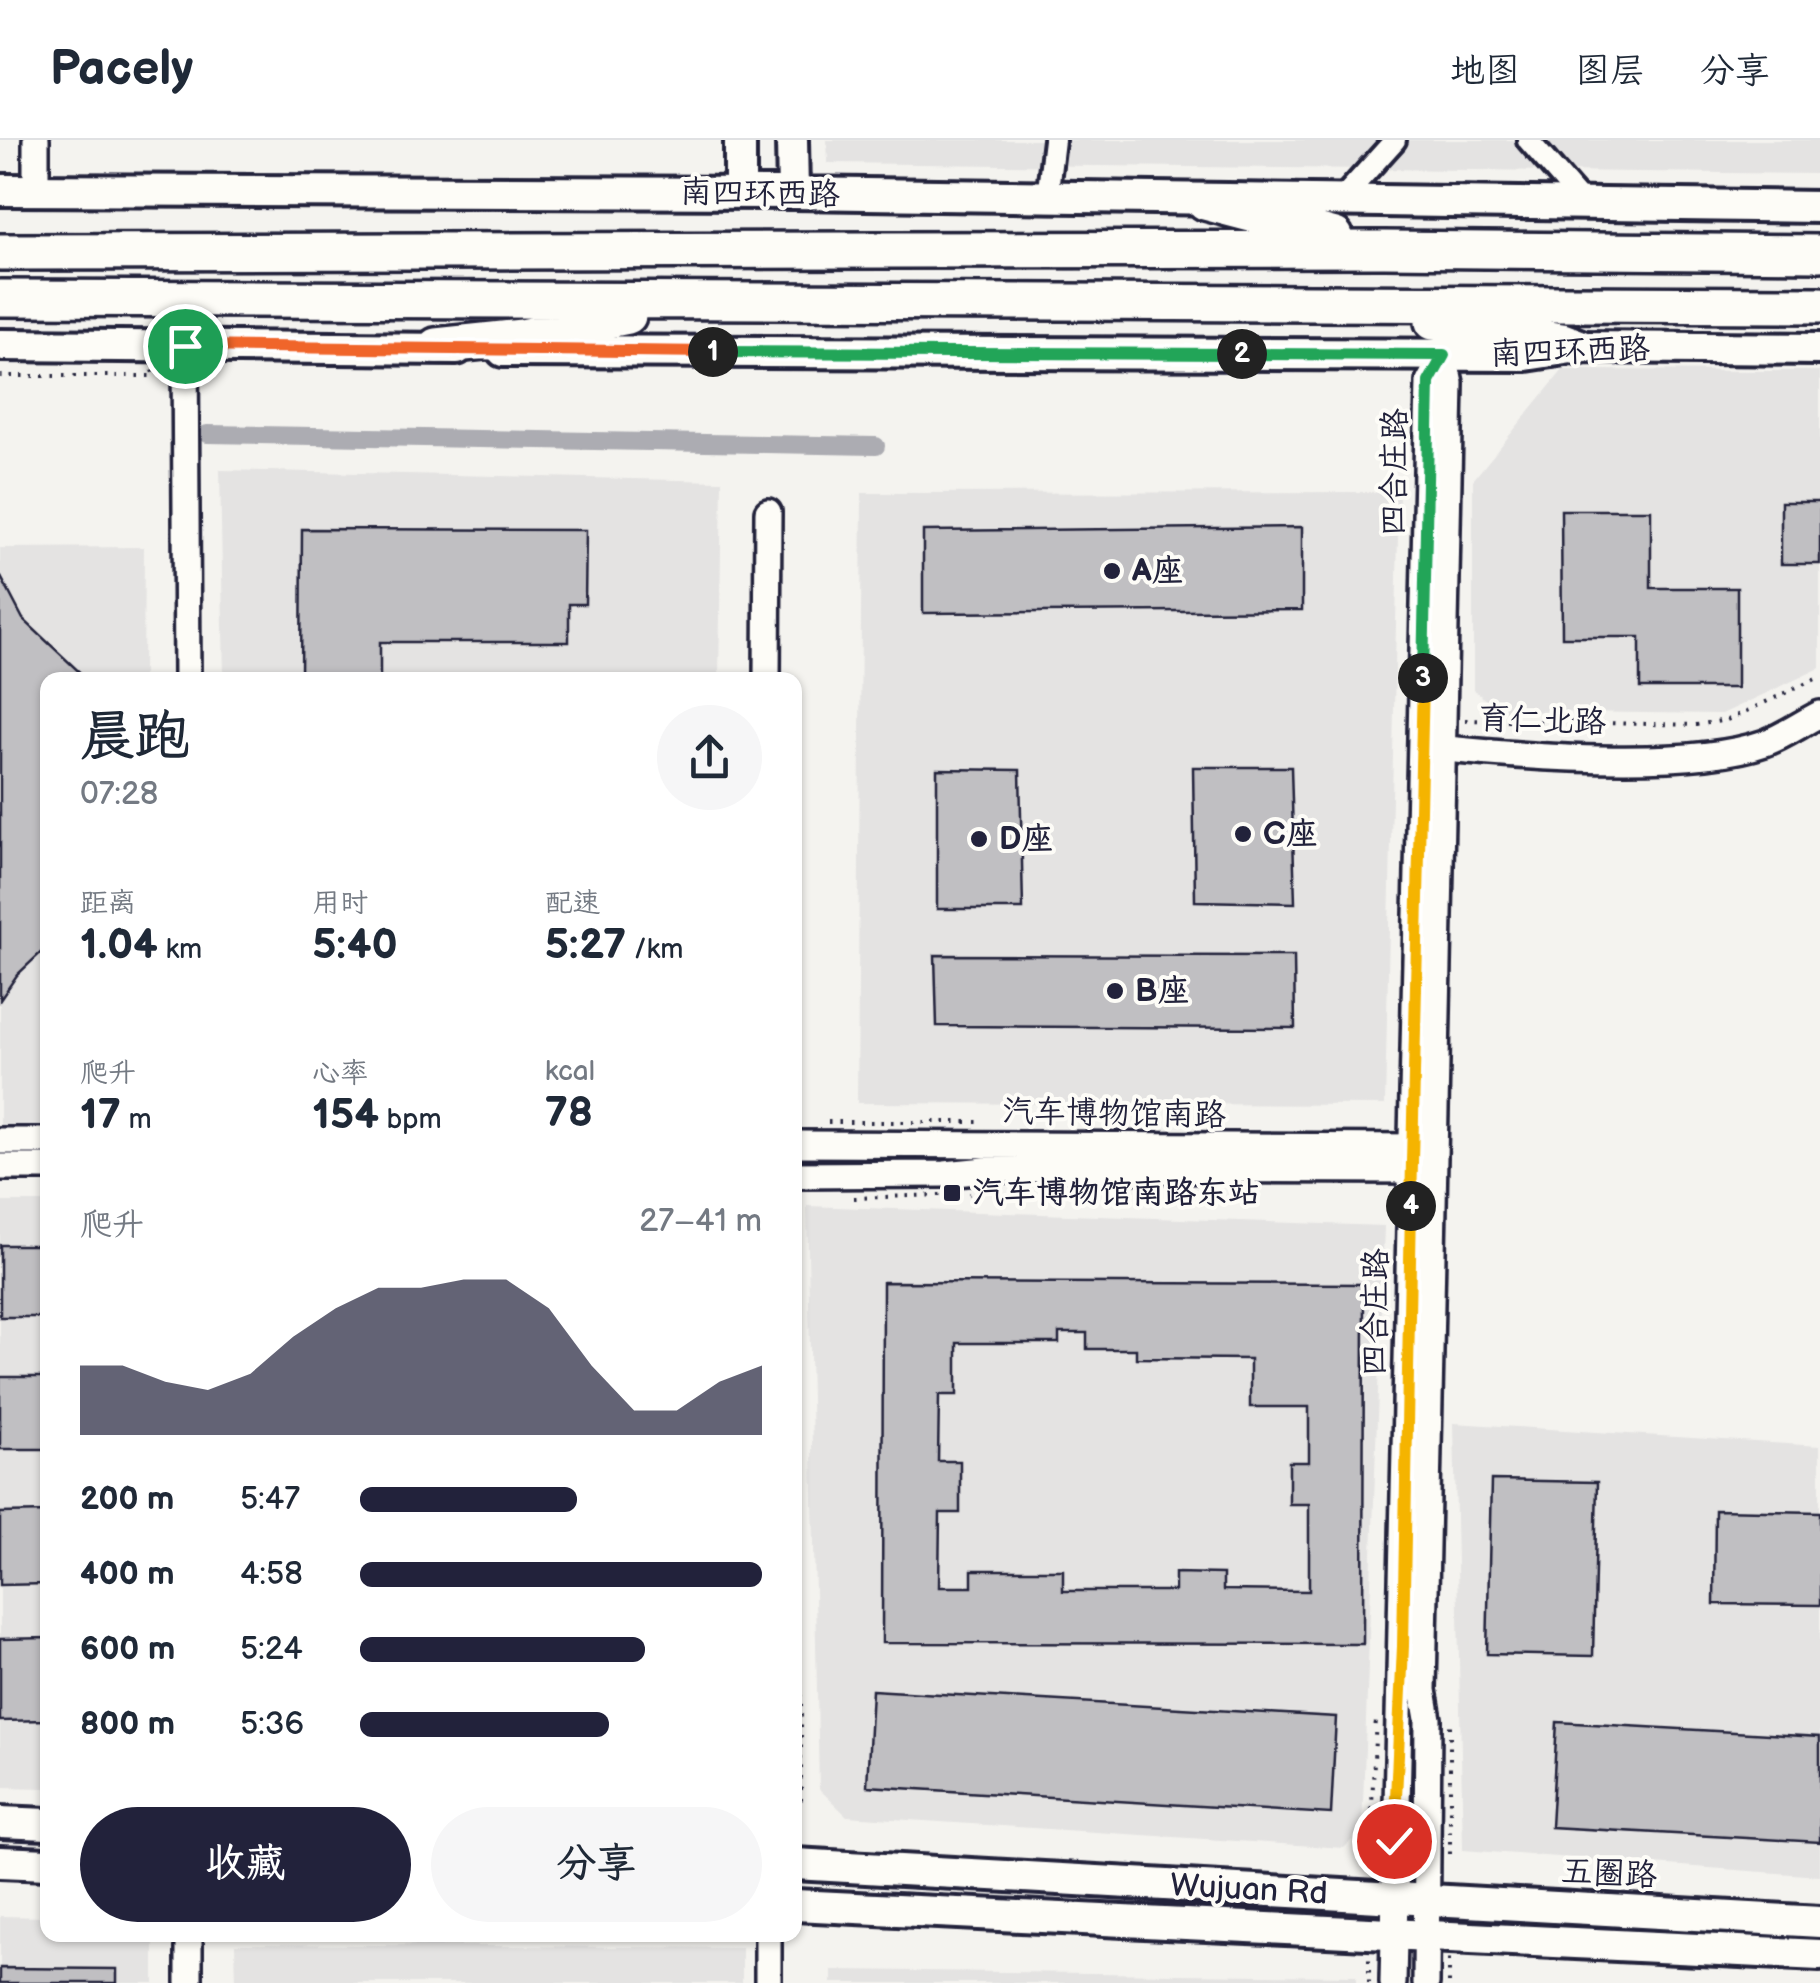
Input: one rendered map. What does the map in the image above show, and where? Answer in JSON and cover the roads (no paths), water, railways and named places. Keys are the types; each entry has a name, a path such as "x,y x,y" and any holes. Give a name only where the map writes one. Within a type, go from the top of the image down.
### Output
{"highway":[{"path":"1205,202 1384,249"},
{"name":"南四环西路","path":"0,252 1384,249 1820,253"},
{"name":"南四环西路","path":"0,298 1820,305"},
{"path":"436,346 522,337 700,302"},
{"path":"1288,304 1562,341 1578,348"}],"main road":[{"path":"740,140 740,193"},
{"path":"792,140 794,194"},
{"name":"南四环西路","path":"0,190 740,193 1820,207"},
{"name":"南四环西路","path":"0,345 1526,356 1578,348 1820,349"},
{"path":"0,1822 40,1824"},
{"path":"0,1862 40,1864"},
{"name":"Wujuan Rd","path":"802,1864 1394,1896"},
{"name":"五圈路","path":"1394,1896 1820,1922"},
{"name":"Wujuan Rd","path":"802,1905 1394,1931 1820,1955"}],"street":[{"path":"36,140 36,190"},
{"path":"1047,198 1054,140"},
{"path":"1339,202 1395,140"},
{"path":"1528,140 1583,203"},
{"path":"185,346 188,672"},
{"name":"四合庄路","path":"1393,1983 1450,383 1444,355"},
{"path":"767,672 768,512"},
{"name":"育仁北路","path":"1436,746 1486,736 1694,741 1765,732 1820,703"},
{"name":"育仁北路","path":"1436,746 1694,758 1766,743 1820,714"},
{"path":"0,1141 40,1141"},
{"name":"汽车博物馆南路","path":"802,1144 1422,1159"},
{"name":"四合庄路","path":"1422,1159 1423,1690 1428,1720 1426,1983"},
{"name":"汽车博物馆南路","path":"802,1184 996,1169 1422,1159"},
{"path":"0,1167 40,1167"},
{"path":"189,1942 189,1983"},
{"path":"768,1942 768,1983"}],"waterway":[{"path":"207,434 876,446"}],"place":[{"name":"A座","path":"1112,571"},
{"name":"C座","path":"1243,834"},
{"name":"D座","path":"979,839"},
{"name":"B座","path":"1115,991"},
{"name":"汽车博物馆南路东站","path":"952,1193"}]}
